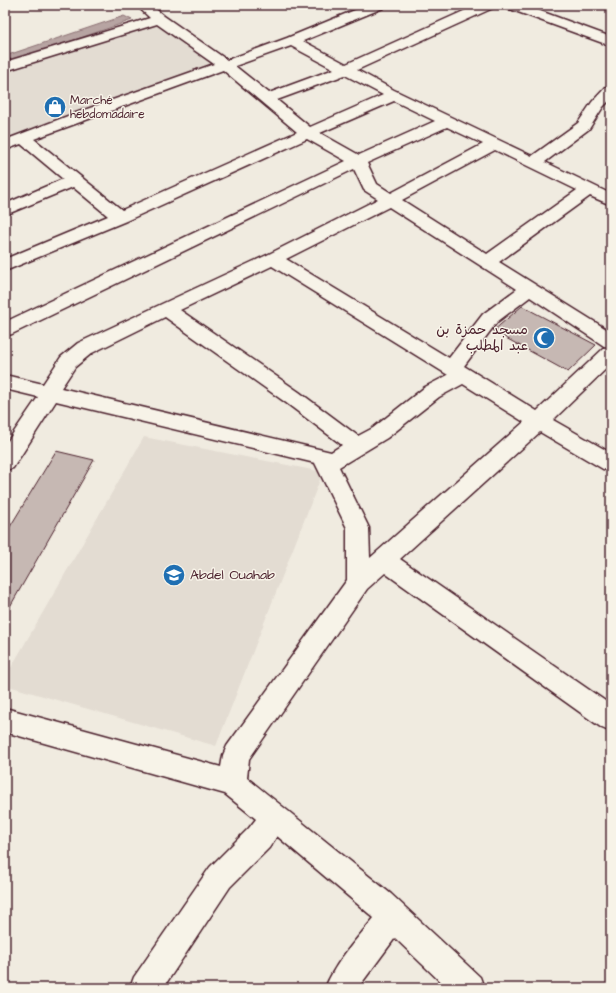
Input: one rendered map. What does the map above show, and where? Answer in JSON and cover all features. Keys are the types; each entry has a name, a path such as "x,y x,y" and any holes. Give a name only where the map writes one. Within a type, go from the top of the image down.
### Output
{"street":[{"path":"143,5 159,19 225,65 308,133 358,161 370,187 611,341"},
{"path":"5,145 24,139 78,117 292,41 378,5"},
{"path":"267,99 346,70 488,5"},
{"path":"512,5 611,42"},
{"path":"5,67 159,19"},
{"path":"292,41 394,96 533,163 603,194"},
{"path":"533,163 584,126 596,105 611,90"},
{"path":"5,265 120,217 394,96"},
{"path":"5,330 358,161 447,121"},
{"path":"24,139 120,217"},
{"path":"5,462 68,362 85,348 390,200 495,144"},
{"path":"5,210 75,180"},
{"path":"487,262 603,194"},
{"path":"273,258 538,422 611,463"},
{"path":"327,464 380,432 458,372 490,318 529,289"},
{"path":"166,309 211,342 292,397 357,446"},
{"path":"233,783 236,755 359,582 538,422 611,353"},
{"path":"5,382 324,457 358,528 359,582"},
{"path":"384,560 611,720"},
{"path":"7,724 233,783 394,916 469,988"},
{"path":"145,988 220,877 259,838 274,816"},
{"path":"340,988 355,965 394,916"}],"shaded area":[{"path":"124,16 132,20 5,64 5,56"},
{"name":"Marché hebdomadaire","path":"156,23 216,66 5,144 5,70"},
{"name":"Abdel Ouahab","path":"144,437 323,472 216,746 5,685 5,678"}],"building":[{"name":"مسجد حمزة بن عبد المطلب","path":"522,306 596,345 568,372 493,331"},
{"path":"56,451 94,460 8,610 5,609 5,535"}],"place":[{"name":"Marché hebdomadaire","path":"55,107"},
{"name":"مسجد حمزة بن عبد المطلب","path":"544,338"},
{"name":"Abdel Ouahab","path":"174,575"}]}
